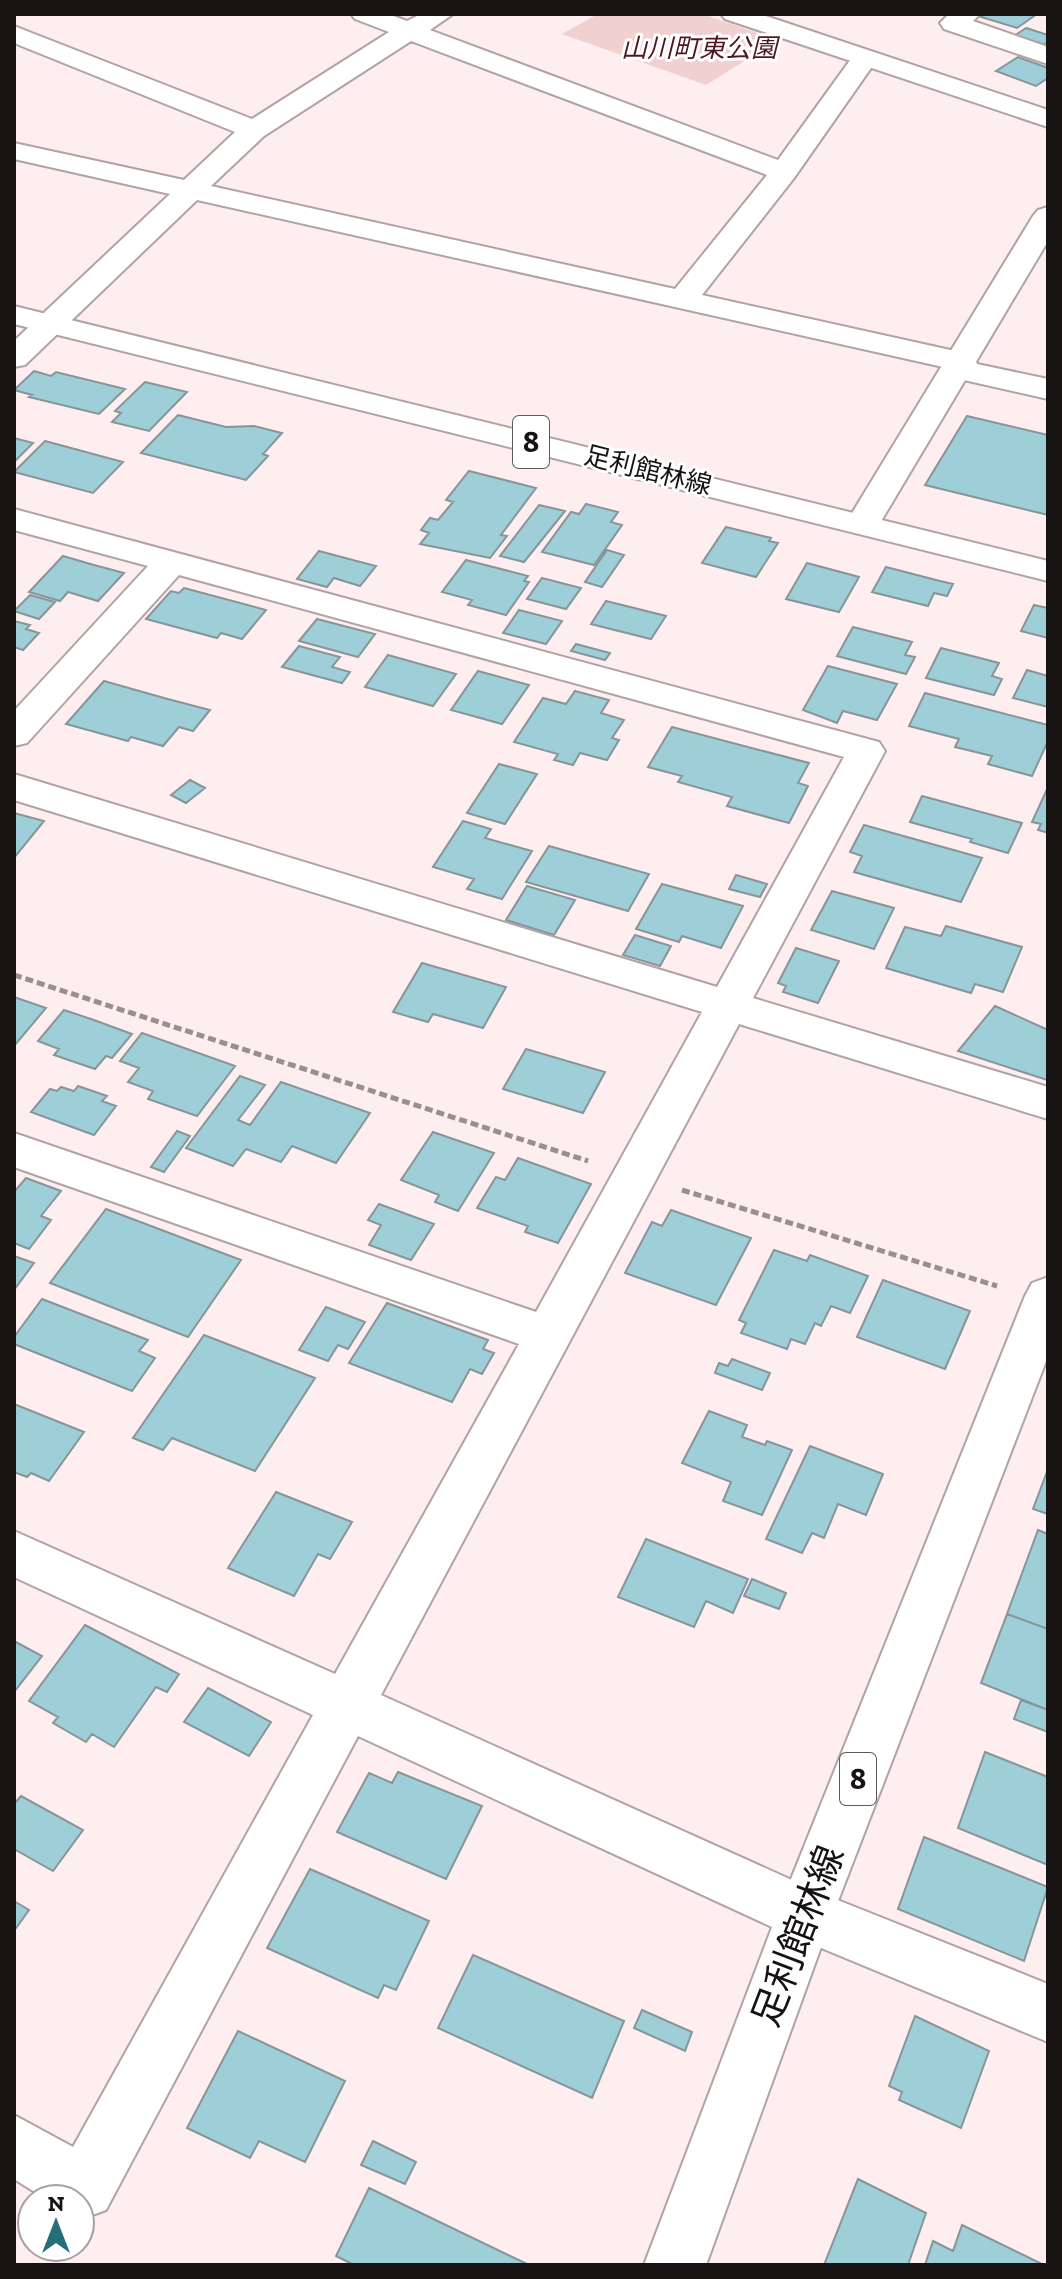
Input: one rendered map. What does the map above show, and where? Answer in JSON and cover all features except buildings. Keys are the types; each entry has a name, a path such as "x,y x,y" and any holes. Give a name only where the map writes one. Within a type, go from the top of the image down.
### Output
{"street":[{"path":"364,14 784,172"},
{"path":"14,358 254,130 440,14"},
{"path":"734,14 1048,119"},
{"path":"967,14 953,23 1048,56"},
{"path":"14,34 254,130"},
{"path":"684,298 784,172 865,58"},
{"path":"14,151 684,298 1048,389"},
{"path":"863,523 1048,216"},
{"name":"足利館林線","path":"14,315 1048,571"},
{"path":"14,519 866,751 84,2188 14,2145"},
{"path":"14,734 171,562"},
{"path":"14,787 1048,1103"},
{"path":"14,1150 549,1335"},
{"name":"足利館林線","path":"675,2265 805,1914 1047,1298"},
{"path":"14,1553 805,1914 1048,2013"}],"path":[{"path":"14,975 635,1176 1047,1298"}],"green space":[{"name":"山川町東公園","path":"598,14 702,14 778,40 706,85 562,34"}]}
